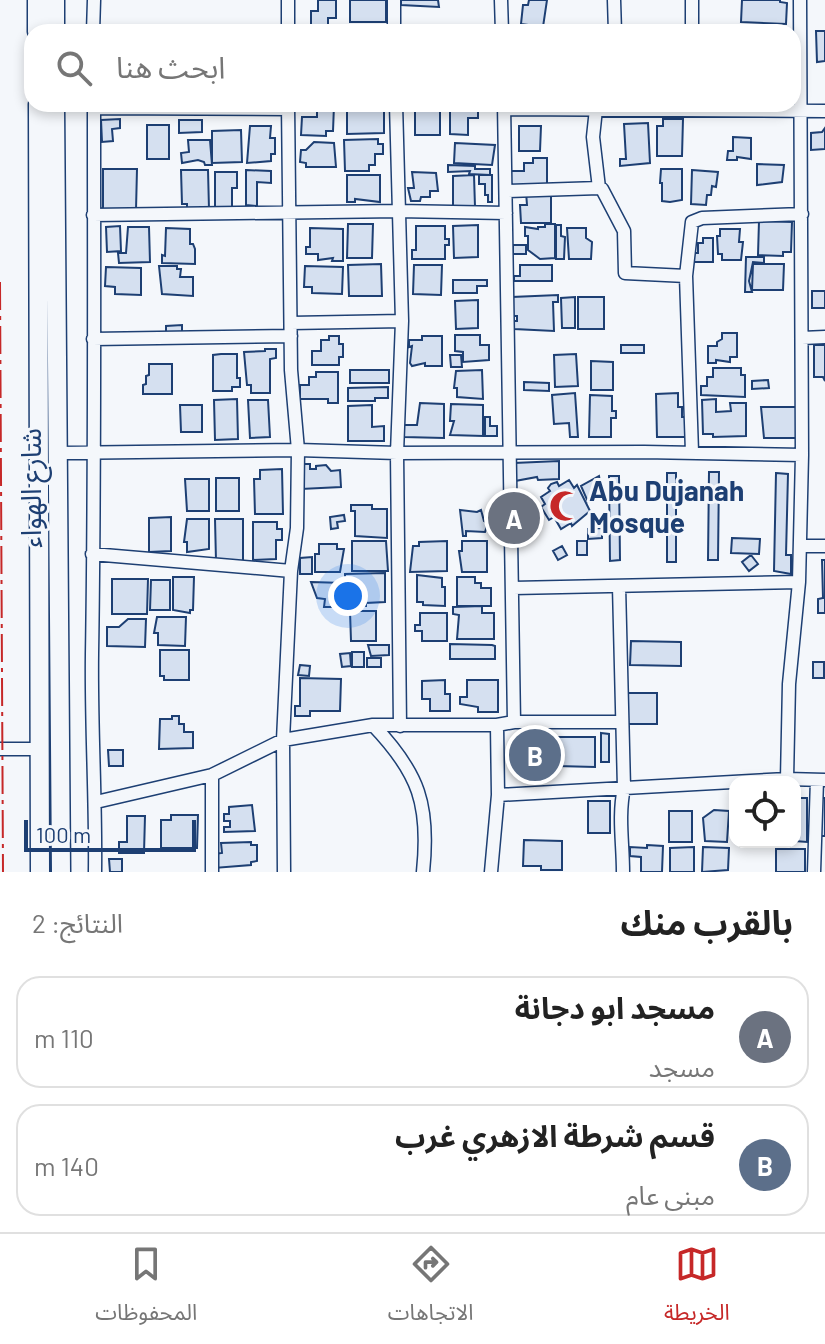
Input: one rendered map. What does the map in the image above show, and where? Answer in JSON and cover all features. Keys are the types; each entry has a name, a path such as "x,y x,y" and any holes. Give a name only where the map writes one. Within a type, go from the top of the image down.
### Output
{"highway":[{"path":"37,0 37,24"},
{"path":"55,0 55,24"},
{"name":"شارع الهواء","path":"38,112 40,872"},
{"name":"شارع الهواء","path":"55,112 61,872"}],"street":[{"path":"93,24 94,0"},
{"path":"288,0 288,24"},
{"path":"394,0 394,24"},
{"path":"501,0 502,24"},
{"path":"614,0 615,24"},
{"path":"692,0 692,24"},
{"path":"800,0 800,24"},
{"path":"787,776 789,684 799,582 802,455 801,112 825,111"},
{"path":"94,112 96,453 92,554 92,722 95,872"},
{"path":"284,872 283,740 291,571 297,528 298,450 291,329 288,112"},
{"path":"396,112 402,321 397,453 400,726"},
{"path":"504,112 514,722"},
{"path":"596,112 593,137 599,188"},
{"path":"507,191 602,189 624,231 625,273 686,276"},
{"path":"93,215 398,211 506,213"},
{"path":"692,452 686,276 691,225 694,220 802,214"},
{"path":"93,339 402,321"},
{"path":"802,338 825,337"},
{"path":"58,453 298,450 802,455"},
{"path":"800,546 825,546"},
{"path":"92,554 291,571"},
{"path":"513,588 799,582"},
{"path":"619,586 624,788 619,816 623,829 623,872"},
{"path":"96,802 212,775 283,740 373,725 622,722"},
{"path":"373,725 405,761 416,783 425,824 423,872"},
{"path":"491,872 498,795 497,725"},
{"path":"0,749 41,749"},
{"path":"212,775 212,872"},
{"path":"801,779 821,780 814,872"},
{"path":"498,795 729,782"}],"building":[{"path":"318,0 336,0 336,18 328,18 328,24 311,24 311,11 318,11"},
{"path":"350,0 386,0 386,22 350,22"},
{"path":"401,0 438,0 439,7 401,5"},
{"path":"529,0 547,0 543,24 521,24 523,5 528,5"},
{"path":"742,0 780,0 787,3 786,24 741,22"},
{"path":"816,31 825,31 825,61 817,62"},
{"path":"317,112 334,112 333,131 326,131 326,136 301,135 302,117 317,117"},
{"path":"347,112 384,112 384,133 347,134"},
{"path":"415,112 440,112 440,135 415,135"},
{"path":"450,112 478,112 478,118 468,118 468,135 450,134"},
{"path":"120,119 120,128 112,129 113,141 102,142 101,120"},
{"path":"663,119 683,119 682,156 657,156 657,126 663,126"},
{"path":"179,120 202,120 202,132 179,133"},
{"path":"648,123 650,163 620,166 620,159 626,159 624,124"},
{"path":"147,125 169,125 169,159 147,159"},
{"path":"250,126 271,126 270,138 275,138 275,154 271,154 271,161 247,163"},
{"path":"519,126 541,126 540,151 519,151"},
{"path":"825,128 825,149 811,150 811,133 822,132"},
{"path":"241,130 242,162 212,163 212,131"},
{"path":"733,137 751,138 751,159 737,157 737,160 727,160 728,151 733,151"},
{"path":"378,139 378,144 383,144 383,154 375,154 375,165 369,165 369,171 345,171 344,140"},
{"path":"188,140 210,140 212,165 198,160 182,163 181,153 189,152"},
{"path":"314,142 334,143 336,167 306,167 306,163 300,162 301,150 306,150"},
{"path":"455,143 495,145 492,165 454,163"},
{"path":"533,158 547,158 547,186 509,186 509,171 524,171 524,163 533,163"},
{"path":"757,164 784,165 782,182 757,185"},
{"path":"448,165 490,169 490,175 469,174 470,171 448,172"},
{"path":"103,169 137,169 136,210 103,209"},
{"path":"661,169 682,169 682,200 662,201"},
{"path":"181,170 208,170 209,209 187,210 187,204 182,204"},
{"path":"246,170 271,171 271,183 257,182 257,206 246,205"},
{"path":"692,170 718,172 716,187 712,186 711,195 707,195 706,205 691,204"},
{"path":"215,172 237,172 237,188 232,188 232,210 215,210"},
{"path":"412,172 436,173 438,191 430,191 430,197 421,197 420,201 411,201 408,188 414,188"},
{"path":"347,175 380,175 380,202 355,199 355,202 347,202"},
{"path":"474,175 475,207 453,208 453,176"},
{"path":"479,175 492,175 492,202 488,202 488,195 485,195 485,184 479,184"},
{"path":"526,192 551,194 551,223 521,223 520,205 527,205"},
{"path":"759,221 792,222 791,252 783,252 783,256 758,255"},
{"path":"348,224 373,224 372,258 347,258"},
{"path":"545,224 555,224 555,258 540,259 528,250 525,227 538,229 545,227"},
{"path":"478,225 478,257 454,258 453,226"},
{"path":"556,225 561,225 561,236 565,237 564,259 556,259"},
{"path":"120,226 121,251 107,252 106,227"},
{"path":"416,226 445,226 445,239 449,239 449,245 445,245 445,259 412,259 412,250 416,250"},
{"path":"128,227 149,227 150,262 119,263 118,253 126,253"},
{"path":"166,228 190,229 195,264 162,263"},
{"path":"310,228 343,229 343,261 332,261 333,258 318,260 318,254 306,254 306,247 310,247"},
{"path":"567,228 586,228 586,238 592,242 591,259 569,259"},
{"path":"720,229 740,229 739,242 743,242 741,260 722,260 722,254 718,254 717,236 720,236"},
{"path":"703,238 713,238 713,262 692,262 691,253 698,253 698,243 703,243"},
{"path":"513,245 526,245 526,254 513,254"},
{"path":"746,257 764,257 764,263 753,262 749,281 752,292 745,292"},
{"path":"381,264 382,296 349,296 348,265"},
{"path":"753,264 784,264 783,290 752,290"},
{"path":"414,265 442,265 441,295 413,294"},
{"path":"520,265 552,265 552,281 514,281 514,276 520,276"},
{"path":"159,266 177,266 181,269 180,277 193,277 193,296 162,294"},
{"path":"305,266 343,267 342,294 312,293 312,287 304,287"},
{"path":"106,267 141,268 141,295 115,294 115,287 105,286"},
{"path":"453,280 487,280 487,286 477,286 477,293 453,293"},
{"path":"812,291 825,291 825,308 812,308"},
{"path":"558,295 558,302 553,302 554,331 514,329 513,321 517,321 517,316 513,316 512,297"},
{"path":"575,297 575,328 562,328 561,298"},
{"path":"578,297 604,297 604,329 578,329"},
{"path":"478,300 478,328 456,329 455,301"},
{"path":"182,325 182,332 166,333 166,326"},
{"path":"722,333 737,333 737,357 730,357 730,362 716,360 716,363 708,363 708,346 717,346"},
{"path":"455,335 480,335 480,345 489,345 489,360 463,362 463,352 455,351"},
{"path":"329,336 339,336 339,344 343,344 343,357 339,357 339,365 312,365 312,351 321,351 321,340 329,340"},
{"path":"422,336 442,336 442,366 425,366 425,363 412,366 410,363 412,346 409,347 409,340 422,340"},
{"path":"621,345 644,345 644,353 621,353"},
{"path":"814,345 825,345 825,381 823,377 814,377"},
{"path":"276,349 276,358 270,359 270,393 251,393 251,385 247,385 244,352"},
{"path":"237,354 240,387 232,387 232,391 213,391 213,355"},
{"path":"576,354 578,386 555,387 554,355"},
{"path":"450,355 461,355 462,367 451,367"},
{"path":"591,361 613,362 613,390 591,390"},
{"path":"149,364 172,364 172,394 143,394"},
{"path":"713,368 741,368 741,375 745,375 745,397 701,395 701,386 707,386 707,377 713,377"},
{"path":"350,370 389,370 389,383 350,383"},
{"path":"482,370 483,399 457,397 457,388 454,388 456,371"},
{"path":"316,372 338,372 338,403 328,403 328,399 300,399 300,385 309,385 309,377 316,377"},
{"path":"768,380 769,388 752,389 752,381"},
{"path":"524,382 549,383 549,391 524,390"},
{"path":"388,387 388,398 348,401 348,388"},
{"path":"575,393 578,437 570,437 569,423 554,424 552,395"},
{"path":"678,393 678,407 682,407 682,417 685,417 685,437 657,437 656,394"},
{"path":"590,395 612,396 612,411 616,411 616,418 611,418 611,437 589,437"},
{"path":"237,399 238,439 215,440 214,400"},
{"path":"716,399 716,412 731,411 730,403 746,403 746,436 713,437 713,434 703,434 702,400"},
{"path":"248,400 268,400 270,437 250,438"},
{"path":"420,403 444,404 444,438 404,437 404,425 417,425"},
{"path":"451,404 483,405 483,436 450,435 454,421 450,421"},
{"path":"180,405 202,405 202,432 181,432"},
{"path":"372,405 372,427 384,426 384,441 348,441 348,406"},
{"path":"761,407 800,407 800,438 764,438"},
{"path":"485,417 490,417 490,426 497,426 497,436 485,436"},
{"path":"559,461 559,479 538,480 537,477 515,481 514,463"},
{"path":"300,464 310,464 310,469 326,465 331,471 340,470 341,487 301,489"},
{"path":"282,469 283,514 255,514 254,479 260,479 260,470"},
{"path":"709,472 719,472 718,560 708,560"},
{"path":"667,473 676,473 676,562 667,562"},
{"path":"776,473 788,474 786,555 791,555 791,574 774,571"},
{"path":"599,476 602,495 588,502 581,486"},
{"path":"609,476 619,476 620,560 610,561"},
{"path":"216,478 239,478 239,511 216,511"},
{"path":"185,479 209,479 209,511 187,511"},
{"name":"Abu Dujanah Mosque","path":"569,480 574,488 577,485 590,511 572,526 571,523 561,529 554,517 549,520 541,507 545,504 541,497 550,491 548,488 551,484 557,482 559,486"},
{"path":"351,505 387,509 387,538 355,536 355,511 351,511"},
{"path":"460,510 481,510 484,521 488,523 485,532 466,531 466,536 463,536"},
{"path":"344,515 345,521 337,522 338,528 331,529 330,517"},
{"path":"171,517 171,551 149,552 149,518"},
{"path":"187,519 209,519 209,549 187,552 187,542 184,542"},
{"path":"215,519 243,519 243,561 216,561"},
{"path":"253,522 277,522 277,529 282,529 282,540 276,540 276,559 253,560"},
{"path":"602,528 602,538 588,539 588,529"},
{"path":"732,538 760,539 759,554 731,553"},
{"path":"352,541 386,541 388,571 352,571"},
{"path":"447,541 447,571 410,572 413,546 419,546 419,542"},
{"path":"462,541 487,541 487,572 462,572 459,551 462,551"},
{"path":"577,541 587,541 587,555 577,555"},
{"path":"319,544 337,544 337,549 344,549 340,572 315,572 315,554 319,554"},
{"path":"562,546 567,555 558,560 553,551"},
{"path":"751,555 758,564 749,571 742,562"},
{"path":"312,557 312,574 300,574 300,558"},
{"path":"822,560 825,560 825,613 818,613 818,599 823,598"},
{"path":"385,573 385,602 350,605 349,581 345,581 345,574"},
{"path":"417,575 442,578 445,606 417,602"},
{"path":"173,577 194,577 193,610 190,613 173,610"},
{"path":"457,577 475,577 475,583 481,583 481,588 491,588 491,606 457,606"},
{"path":"112,579 148,579 147,614 112,614"},
{"path":"151,580 170,580 170,610 150,610"},
{"path":"311,582 344,583 344,607 324,607 325,599 317,598"},
{"path":"482,606 482,613 494,613 494,639 457,639 459,615 453,614 453,607"},
{"path":"350,611 376,611 376,641 351,641"},
{"path":"420,613 447,613 447,641 422,641 422,631 415,631 415,625 420,625"},
{"path":"157,617 186,617 185,646 158,645 158,633 154,633"},
{"path":"128,619 146,619 145,647 107,646 107,627 119,627"},
{"path":"631,641 681,642 681,666 630,665"},
{"path":"450,644 495,646 495,659 450,659"},
{"path":"368,645 389,645 389,655 371,656"},
{"path":"160,650 189,650 189,680 164,680 164,676 160,676"},
{"path":"352,652 364,652 364,667 352,667"},
{"path":"350,653 351,666 342,667 340,654"},
{"path":"367,658 381,658 381,667 367,667"},
{"path":"813,662 824,662 824,678 813,678"},
{"path":"300,665 310,666 309,676 298,675"},
{"path":"300,678 341,679 340,711 310,711 310,716 295,716 295,706 300,706"},
{"path":"445,680 445,694 450,694 450,711 430,711 430,699 422,699 422,681"},
{"path":"467,680 498,680 498,712 478,712 478,707 460,704 460,697 467,697"},
{"path":"628,693 657,693 657,724 627,724"},
{"path":"172,716 179,716 184,732 193,732 193,748 159,749 160,719 172,719"},
{"path":"601,733 609,734 609,762 601,762"},
{"path":"527,734 539,734 540,743 528,743"},
{"path":"557,737 595,737 595,767 557,766"},
{"path":"553,746 554,757 527,760 526,750"},
{"path":"108,750 123,750 123,766 109,766"},
{"path":"801,798 807,798 807,842 801,842"},
{"path":"820,798 825,798 825,836 820,836"},
{"path":"588,801 610,801 610,833 588,833"},
{"path":"252,805 255,831 224,832 224,827 230,827 230,821 224,821 229,807"},
{"path":"714,810 729,811 727,842 705,841 703,818"},
{"path":"669,811 692,811 692,842 669,842"},
{"path":"171,815 198,815 197,848 161,848 161,820 171,820"},
{"path":"127,816 145,816 144,853 119,853 119,842 127,842"},
{"path":"524,840 562,841 562,870 523,866"},
{"path":"251,842 251,845 257,845 257,861 251,862 251,865 214,868 214,854 222,853 221,843"},
{"path":"647,845 663,846 662,872 641,872 641,857 630,856 630,847 647,848"},
{"path":"694,847 694,872 670,872 670,848"},
{"path":"703,847 729,848 728,870 702,872"},
{"path":"776,849 805,849 805,872 776,872"},
{"path":"109,859 122,859 122,872 110,872"}],"power":[{"path":"0,282 3,872"}],"place":[{"name":"Abu Dujanah Mosque","path":"565,506"},
{"name":"مسجد ابو دجانة","path":"514,518"},
{"name":"قسم شرطة الازهري غرب","path":"535,755"}]}
